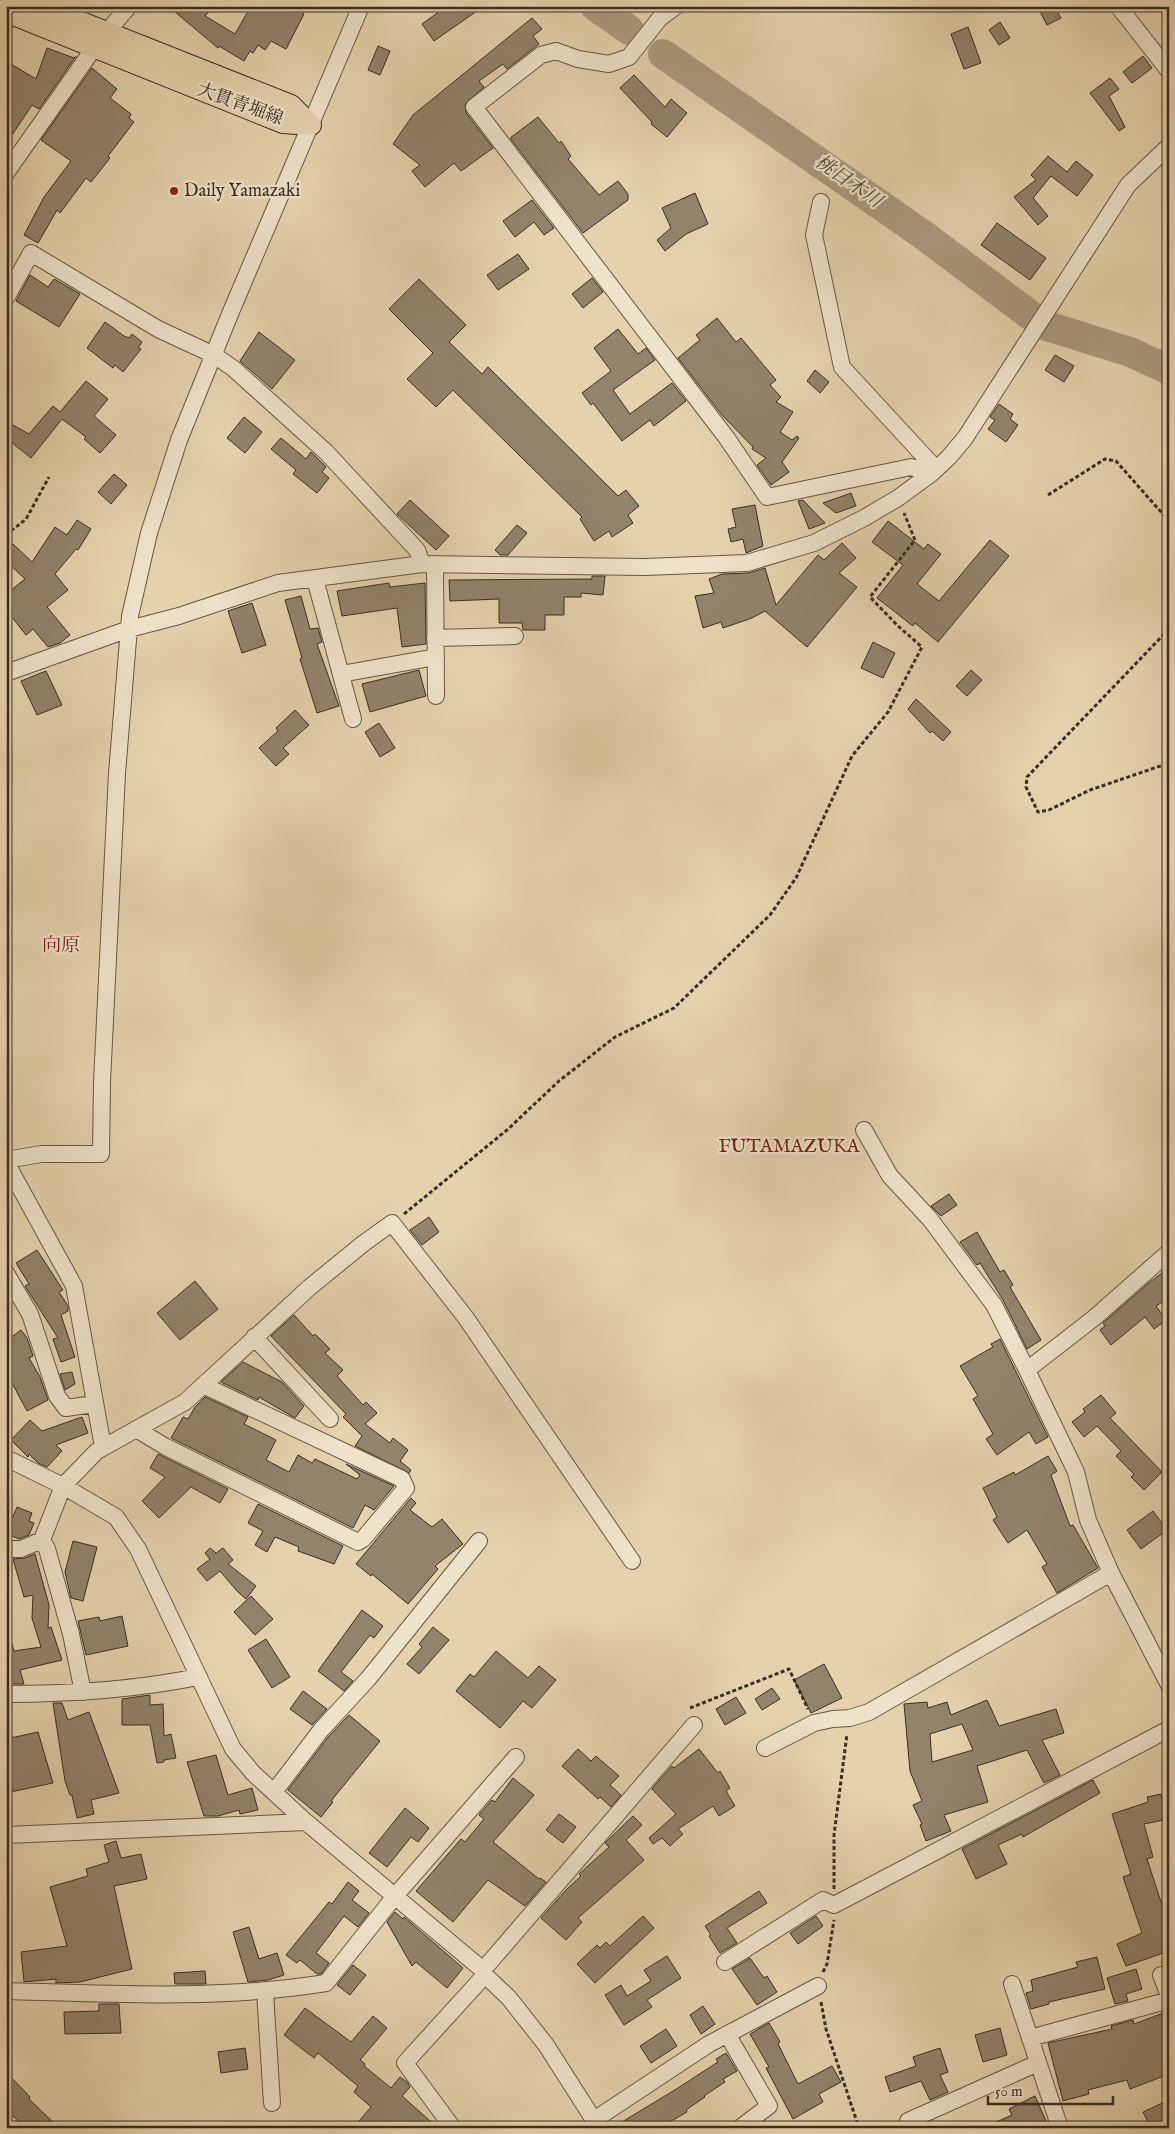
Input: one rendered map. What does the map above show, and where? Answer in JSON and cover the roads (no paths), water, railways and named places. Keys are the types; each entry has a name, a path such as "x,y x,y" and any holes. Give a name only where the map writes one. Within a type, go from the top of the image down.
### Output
{"main road":[{"name":"大貫青堀線","path":"41,6 100,41 283,123 312,125"},
{"name":"大貫青堀線","path":"6,12 100,41"}],"street":[{"path":"6,173 100,41 129,6"},
{"path":"103,1448 74,1286 6,1161 41,1154 101,1154 102,1082 117,773 130,616 149,533 179,440 361,6"},
{"path":"676,6 660,18 629,57 609,64 578,59 556,51 541,55 474,107 726,437 766,497 911,467 934,471"},
{"path":"1118,6 1169,71"},
{"path":"6,673 129,629 179,616 278,583 429,564 616,567 747,563 814,543 864,518 898,498 934,471 965,438 1128,185 1169,146"},
{"path":"821,202 814,235 842,367 934,471"},
{"path":"6,298 31,253 158,329 214,355 234,369 326,452 429,564 435,638 436,696"},
{"path":"315,578 353,719"},
{"path":"435,638 515,636"},
{"path":"341,674 436,657"},
{"path":"864,1130 890,1176 930,1219 994,1305 1076,1472 1088,1520 1111,1573 1169,1685"},
{"path":"6,1549 21,1549 42,1540 63,1486 97,1451 185,1402 310,1287 364,1243 392,1224 466,1318 632,1561"},
{"path":"1027,1370 1094,1318 1169,1252"},
{"path":"6,1274 30,1314 57,1396 66,1408 94,1404"},
{"path":"254,1337 330,1419"},
{"path":"136,1429 166,1447 358,1542 364,1539 406,1488 402,1479 203,1385"},
{"path":"6,1458 63,1486 116,1517 138,1549 233,1749 253,1772 306,1822 484,1972 509,1998 546,2045 597,2124 709,2044 818,1986"},
{"path":"42,1540 47,1549 71,1634 84,1692"},
{"path":"274,1792 321,1730 368,1679 479,1541"},
{"path":"765,1748 814,1723 850,1718 869,1712 1111,1573"},
{"path":"6,1694 84,1692 149,1687 198,1677"},
{"path":"453,2128 405,2063 694,1725"},
{"path":"725,1962 823,1900 834,1905 1169,1728"},
{"path":"6,1990 232,1994 265,1992 326,1983 395,1896 516,1757"},
{"path":"6,1836 306,1822"},
{"path":"1030,2038 1166,2001 1169,1996 1161,1974"},
{"path":"1012,1984 1060,2128"},
{"path":"265,1992 272,2103"},
{"path":"727,2034 769,2106 740,2128"},
{"path":"908,2121 1038,2062"}],"waterway":[{"name":"桃目木川","path":"595,6 629,30"},
{"name":"桃目木川","path":"663,54 922,234 1030,315"},
{"name":"桃目木川","path":"1047,326 1130,352 1169,370"}],"place":[{"name":"Daily Yamazaki","path":"174,191"}],"district":[{"name":"向原","path":"61,946"},
{"name":"FUTAMAZUKA","path":"789,1147"}]}
